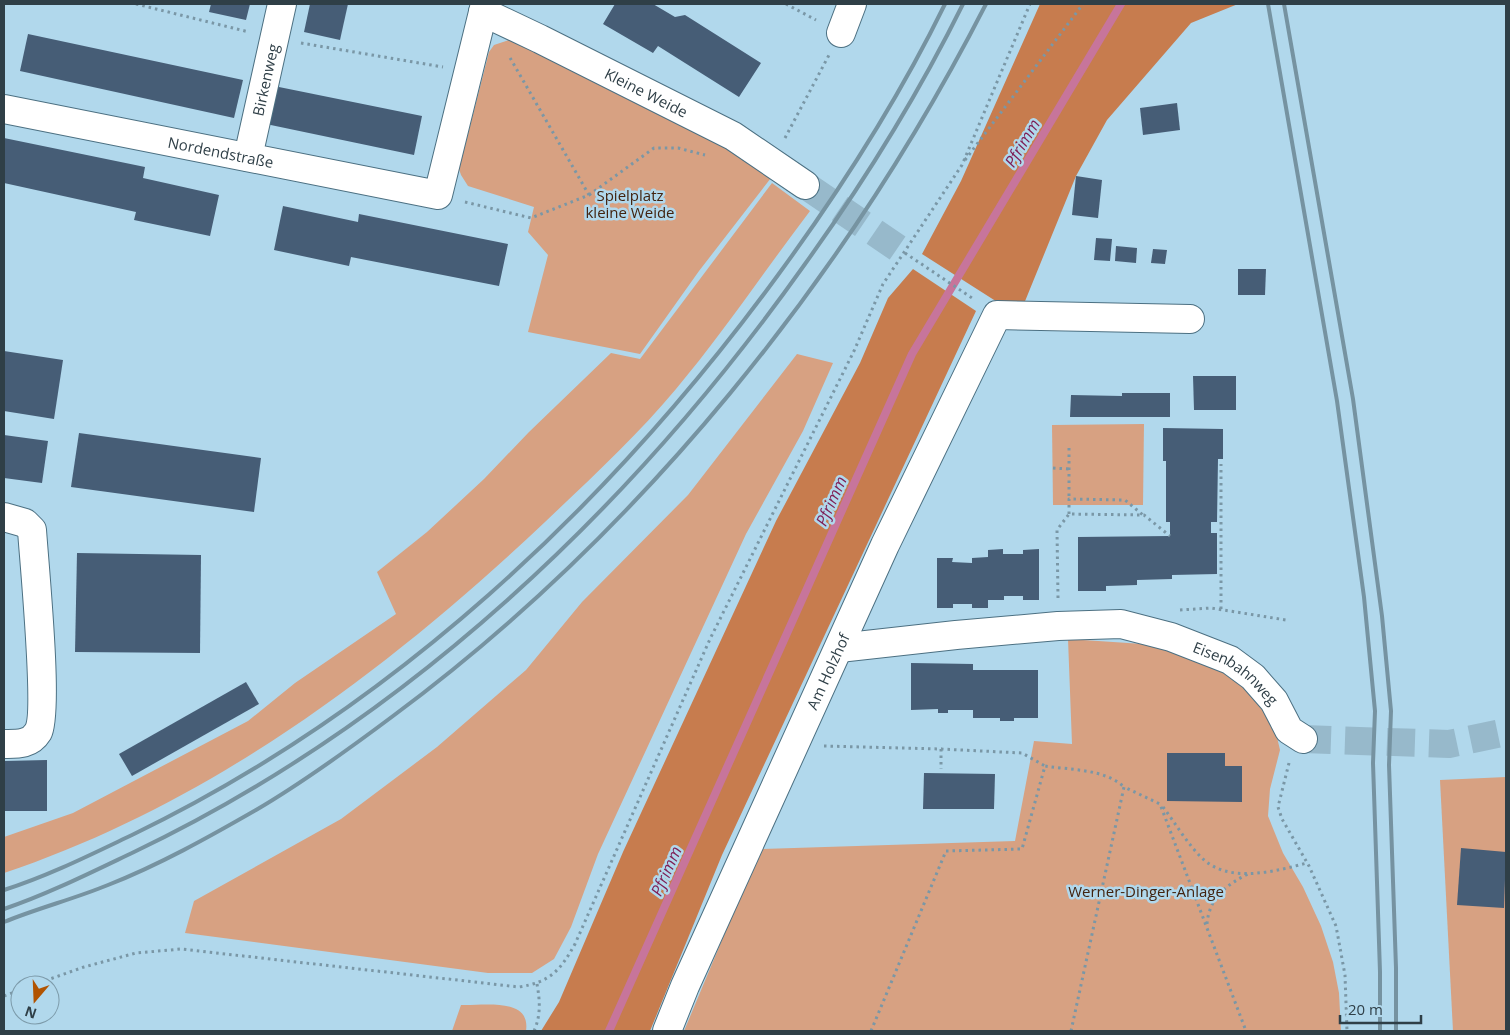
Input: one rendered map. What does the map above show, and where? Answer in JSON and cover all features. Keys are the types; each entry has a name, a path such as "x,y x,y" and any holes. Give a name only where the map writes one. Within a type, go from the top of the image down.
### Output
{"street":[{"name":"Birkenweg","path":"248,157 282,4"},
{"path":"841,32 852,4"},
{"name":"Kleine Weide","path":"438,195 484,8 533,35 734,136 805,185"},
{"name":"Nordendstraße","path":"4,109 438,195"},
{"path":"997,315 1190,319"},
{"name":"Am Holzhof","path":"667,1031 685,986 840,648 885,545 997,315"},
{"path":"4,517 25,523 32,530 40,654 41,725 32,739 24,743 4,744"},
{"name":"Eisenbahnweg","path":"840,648 862,644 1058,626 1121,624 1151,630 1209,650 1230,660 1253,677 1274,701 1289,730 1303,739"}],"path":[{"path":"136,4 275,38 468,71"},
{"path":"772,161 841,32 786,4"},
{"path":"962,164 1030,4"},
{"path":"60,976 114,958 161,950 181,949 519,987 537,984 552,976 564,964 575,944 710,639 854,351 883,284 962,164 1083,4"},
{"path":"506,50 590,194"},
{"path":"438,195 531,218 590,194 654,148 678,148 711,156"},
{"path":"905,253 997,315"},
{"path":"1058,626 1057,530 1069,514 1068,448"},
{"path":"1221,464 1221,609"},
{"path":"1053,468 1069,469"},
{"path":"1069,499 1125,500 1170,536"},
{"path":"1069,514 1144,515"},
{"path":"1172,611 1221,609 1286,620"},
{"path":"1303,739 1292,755 1278,807 1292,840 1307,863 1336,926 1345,976 1348,1031"},
{"path":"795,746 941,749 1022,753 1045,766 1106,776 1160,804 1203,860 1217,869 1249,874 1307,863"},
{"path":"940,769 941,749"},
{"path":"871,1031 946,851 1022,849 1045,766"},
{"path":"1071,1031 1124,787"},
{"path":"1160,804 1246,1031"},
{"path":"1207,927 1212,904 1220,893 1230,883 1249,874"},
{"path":"534,1031 539,1020 540,1002 537,984"}],"green space":[{"name":"Spielplatz kleine Weide","path":"509,40 737,147 774,174 699,271 640,354 528,332 548,255 528,232 534,207 468,186 461,175 459,169 489,52 494,45"},
{"path":"772,183 810,211 711,345 661,406 596,474 485,577 423,630 359,680 293,727 224,771 153,810 80,844 4,873 4,837 73,813 248,721 295,683 396,614 377,572 427,532 484,479 529,432 611,353 640,359"},
{"path":"797,354 833,363 803,431 746,534 598,854 571,927 554,959 532,973 488,973 185,933 194,901 341,819 437,747 526,670 582,602 688,495"},
{"path":"1144,424 1143,505 1053,505 1052,425"},
{"name":"Werner-Dinger-Anlage","path":"1068,639 1158,645 1229,672 1266,712 1276,733 1280,750 1270,789 1268,816 1283,853 1303,887 1321,926 1333,962 1339,993 1341,1031 684,1031 760,849 1015,841 1034,741 1072,744"},
{"path":"1506,777 1506,1031 1453,1031 1440,780"},
{"path":"461,1005 493,1005 514,1008 526,1020 526,1031 452,1031"}],"shaded area":[{"path":"1040,4 1238,4 1191,23 1107,120 1076,176 1019,316 922,254 961,181"},
{"path":"913,269 976,311 722,855 650,1031 541,1031 559,1002 623,852 776,521 860,363 888,298"}],"building":[{"path":"211,4 250,4 246,20 209,12"},
{"path":"310,4 348,4 340,40 304,32"},
{"path":"615,4 653,4 675,17 685,15 761,63 739,97 658,46 653,53 603,24"},
{"path":"28,34 243,80 234,118 20,71"},
{"path":"274,86 422,116 414,155 266,124"},
{"path":"1177,103 1180,130 1143,135 1140,108"},
{"path":"4,138 145,167 143,178 219,195 210,236 134,220 136,212 4,183"},
{"path":"1076,176 1102,180 1098,218 1072,215"},
{"path":"283,206 358,222 359,214 508,244 499,286 351,257 349,266 274,250"},
{"path":"1096,238 1112,239 1110,261 1094,260"},
{"path":"1116,246 1137,248 1136,263 1115,261"},
{"path":"1153,249 1167,250 1165,264 1151,263"},
{"path":"1238,269 1266,269 1265,295 1238,295"},
{"path":"4,351 63,360 54,419 4,411"},
{"path":"1193,376 1236,376 1236,410 1194,410"},
{"path":"1122,393 1170,393 1170,417 1070,417 1071,395 1122,396"},
{"path":"1163,428 1223,429 1223,459 1218,459 1217,522 1211,522 1211,533 1217,533 1217,574 1172,575 1172,579 1137,580 1137,585 1106,586 1106,591 1078,591 1078,537 1170,536 1170,522 1166,522 1166,461 1163,461"},
{"path":"79,433 261,458 254,512 71,487"},
{"path":"4,435 48,441 42,483 4,478"},
{"path":"1003,549 1003,554 1023,554 1023,550 1039,549 1039,600 1023,600 1023,596 1004,596 1004,600 988,600 988,608 972,608 972,604 953,604 953,608 937,608 937,558 953,558 952,562 972,563 972,558 988,557 988,550"},
{"path":"77,553 201,555 200,653 75,652"},
{"path":"911,663 973,664 973,670 1038,670 1038,718 1014,718 1014,721 1000,721 1000,718 973,718 973,710 948,710 948,713 938,713 938,709 911,710"},
{"path":"246,682 259,704 132,776 119,754"},
{"path":"1167,753 1225,753 1225,766 1242,766 1242,802 1167,801"},
{"path":"47,760 47,811 4,811 4,761"},
{"path":"924,773 995,774 994,809 923,809"},
{"path":"1461,848 1506,852 1504,908 1457,905"}],"waterway":[{"name":"Pfrimm","path":"609,1031 912,354 1121,4"}],"tunnel":[{"path":"805,185 905,253"},
{"path":"1303,739 1449,744 1506,732"}],"railway":[{"path":"4,890 53,872 132,835 227,785 318,727 406,664 489,595 568,521 642,442 712,360 778,275 868,143 908,75 945,4"},
{"path":"4,909 53,890 134,852 234,799 329,740 420,673 507,601 588,523 665,441 738,354 805,264 869,170 909,105 963,4"},
{"path":"4,922 95,890 146,869 274,799 326,765 393,716 484,644 571,566 653,482 730,393 802,301 869,205 930,105 986,4"},
{"path":"1268,4 1337,401 1364,597 1375,711 1373,763 1380,972 1380,1031"},
{"path":"1284,4 1353,399 1382,616 1391,711 1389,765 1396,968 1396,1031"}]}
